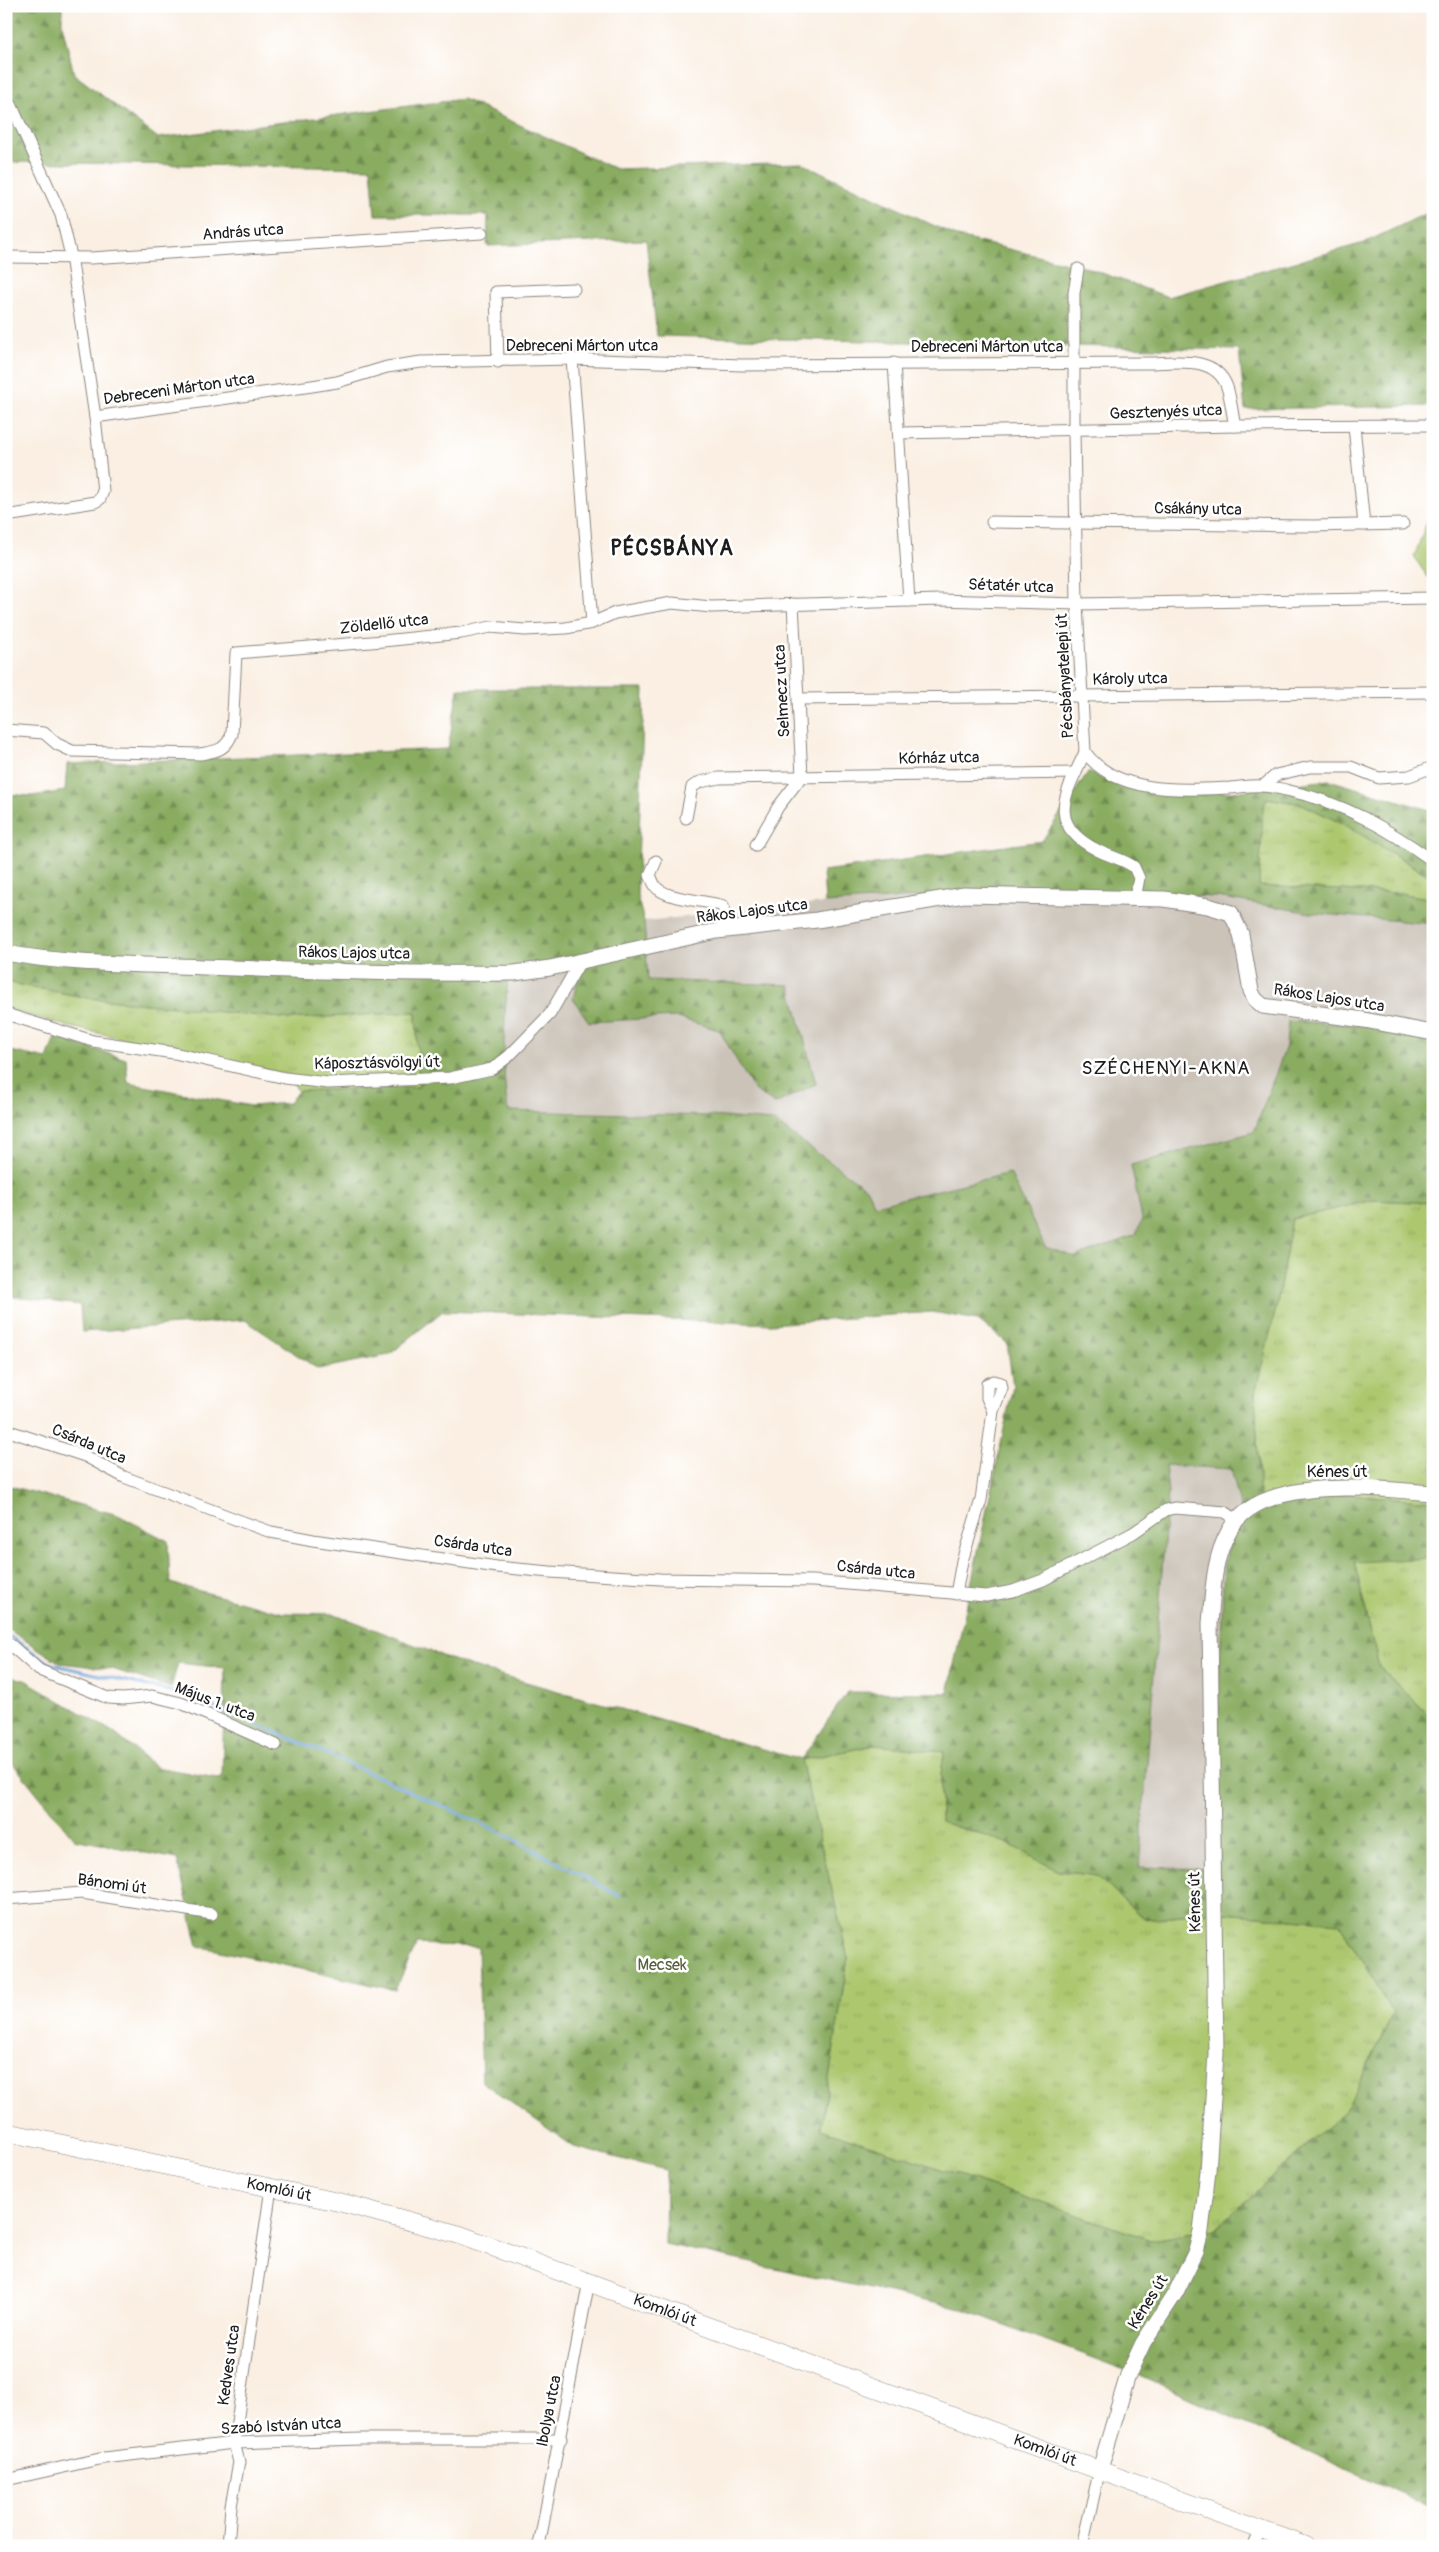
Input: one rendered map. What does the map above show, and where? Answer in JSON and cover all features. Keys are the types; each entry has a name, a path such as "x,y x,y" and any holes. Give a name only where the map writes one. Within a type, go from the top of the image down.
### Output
{"main road":[{"name":"Komlói út","path":"6,2132 342,2203 450,2232 589,2281 1305,2546"}],"street":[{"name":"Debreceni Márton utca","path":"6,93 61,215 71,256 95,417 103,491 100,499 95,502 6,516"},
{"name":"András utca","path":"6,257 71,256 91,258 482,233"},
{"name":"Pécsbányatelepi út","path":"1078,269 1074,293 1073,364 1077,604 1085,752 1094,764 1117,778 1146,786 1187,789 1263,786 1319,798 1381,825 1433,861"},
{"path":"498,362 496,292 574,289"},
{"name":"Debreceni Márton utca","path":"95,417 337,382 387,368 421,362 498,362 572,359 742,365 1206,363 1216,370 1227,386 1235,426"},
{"path":"572,359 592,623"},
{"path":"894,363 900,433 909,601"},
{"name":"Gesztenyés utca","path":"900,433 1074,431 1235,426 1433,426"},
{"path":"1354,426 1364,525"},
{"name":"Csákány utca","path":"992,522 1403,524"},
{"name":"Sétatér utca","path":"592,623 615,613 672,603 711,607 940,600 1077,604 1433,598"},
{"name":"Selmecz utca","path":"793,604 802,776"},
{"name":"Zöldellő utca","path":"6,730 44,733 57,744 72,751 207,753 220,751 228,744 232,734 236,653 383,642 461,633 491,627 526,630 566,628 592,623"},
{"name":"Károly utca","path":"798,699 1433,692"},
{"path":"1085,752 1064,800 1063,811 1075,836 1086,844 1134,866 1139,878 1135,899"},
{"path":"1263,786 1276,775 1310,767 1351,767 1379,778 1408,776 1433,767"},
{"name":"Kórház utca","path":"802,776 1076,773"},
{"path":"686,818 692,788 700,782 719,778 802,776"},
{"path":"756,845 778,807 802,776"},
{"path":"656,861 650,875 657,888 672,895 706,900 723,906 728,930"},
{"name":"Rákos Lajos utca","path":"6,953 55,960 113,963 516,973 728,930 817,920 964,895 1135,899 1195,903 1231,913 1241,934 1251,992 1255,999 1264,1006 1364,1020 1433,1033"},
{"name":"Káposztásvölgyi út","path":"6,1014 93,1041 174,1053 285,1078 328,1083 450,1078 492,1069 509,1056 550,1014 581,960"},
{"path":"956,1594 962,1561 980,1500 993,1411"},
{"name":"Csárda utca","path":"6,1430 79,1454 124,1477 271,1532 496,1567 550,1572 660,1579 813,1580 986,1596 1013,1591 1042,1580 1132,1532 1166,1510 1175,1508 1225,1512 1237,1520"},
{"name":"Kénes út","path":"1100,2469 1128,2374 1143,2343 1176,2292 1196,2251 1201,2231 1208,2171 1216,2054 1210,1623 1215,1575 1220,1551 1229,1530 1247,1511 1264,1502 1305,1488 1433,1493"},
{"name":"Május 1. utca","path":"6,1641 39,1670 108,1698 123,1700 152,1696 181,1703 276,1745"},
{"name":"Bánomi út","path":"6,1899 82,1893 212,1914"},
{"name":"Kedves utca","path":"228,2546 231,2506 239,2462 234,2443 271,2188"},
{"name":"Ibolya utca","path":"539,2546 561,2438 589,2281"},
{"name":"Szabó István utca","path":"6,2480 104,2458 234,2443 362,2439 561,2438"},
{"path":"1082,2546 1100,2469"},
{"path":"1254,2546 1261,2529"}],"shaded area":[{"path":"1034,890 1217,897 1311,913 1433,924 1433,1033 1288,1021 1286,1046 1254,1132 1131,1165 1142,1219 1136,1235 1075,1257 1045,1247 1010,1174 875,1205 866,1188 710,1116 508,1111 504,1085 503,1026 508,978 582,967 589,1022 675,1017 719,1030 754,1090 790,985 648,980 644,921 825,903"},
{"path":"1165,1465 1231,1469 1240,1505 1224,1565 1212,1869 1139,1867 1168,1493"}],"green space":[{"path":"6,6 62,6 62,24 74,74 158,138 463,99 616,169 802,163 958,237 1088,268 1168,297 1364,243 1433,210 1433,406 1245,409 1239,350 657,336 646,240 487,246 488,215 375,215 371,168 6,162"},
{"path":"1433,505 1433,585 1414,557"},
{"name":"Mecsek","path":"458,689 644,689 637,896 644,921 648,980 790,985 816,1084 775,1104 754,1090 719,1030 675,1017 589,1022 573,999 581,967 508,978 504,1028 504,1061 508,1111 710,1116 773,1121 866,1188 875,1205 1010,1173 1045,1247 1075,1257 1136,1235 1142,1219 1131,1165 1254,1132 1286,1046 1288,1021 1422,1029 1433,1033 1433,1203 1373,1200 1292,1219 1277,1304 1255,1393 1260,1501 1310,1491 1433,1501 1433,1558 1354,1562 1379,1667 1433,1719 1433,2508 1138,2375 962,2309 665,2244 666,2170 574,2147 482,2082 478,1947 417,1944 395,1990 198,1946 177,1859 74,1839 6,1755 6,1675 25,1680 113,1732 156,1767 222,1779 225,1668 178,1663 171,1688 112,1669 60,1663 6,1628 6,1485 118,1515 168,1541 170,1583 283,1613 335,1614 466,1665 801,1760 847,1692 948,1693 1013,1386 1007,1343 978,1320 932,1312 771,1324 443,1311 389,1355 318,1369 245,1320 82,1332 80,1305 6,1296 6,1050 47,1059 55,1037 126,1059 128,1083 251,1106 289,1103 298,1091 419,1087 416,1012 290,1019 88,998 6,982 6,794 32,796 65,791 67,764 448,749","holes":["1165,1465 1231,1469 1240,1505 1224,1565 1212,1869 1139,1867 1168,1493","875,1745 944,1752 941,1774 941,1822 1007,1843 1058,1871 1097,1876 1144,1919 1211,1912 1339,1923 1393,2013 1347,2109 1215,2229 1152,2240 821,2129 848,1958 801,1760"]},
{"path":"1088,772 1126,789 1232,792 1329,780 1433,811 1433,878 1347,826 1302,804 1267,798 1263,807 1259,886 1399,893 1433,899 1433,924 1311,913 1217,897 1034,890 825,903 823,871 1042,841"},
{"path":"1267,798 1302,804 1347,826 1433,878 1433,899 1399,893 1259,886 1263,807"},
{"path":"6,982 88,998 290,1019 416,1012 419,1087 298,1091 289,1075 70,1027 6,1009"},
{"path":"1374,1200 1433,1203 1433,1501 1310,1491 1260,1501 1255,1393 1277,1304 1292,1219"},
{"path":"1433,1558 1433,1719 1379,1667 1354,1561"},
{"path":"875,1745 944,1752 941,1774 941,1822 1007,1843 1058,1871 1097,1876 1144,1919 1211,1912 1339,1923 1393,2013 1347,2109 1215,2229 1152,2240 821,2129 848,1958 801,1760"}],"waterway":[{"path":"6,1634 51,1664 178,1693 314,1748 500,1832 620,1896"}],"district":[{"name":"PÉCSBÁNYA","path":"672,548"},
{"name":"SZÉCHENYI-AKNA","path":"1166,1068"}]}
